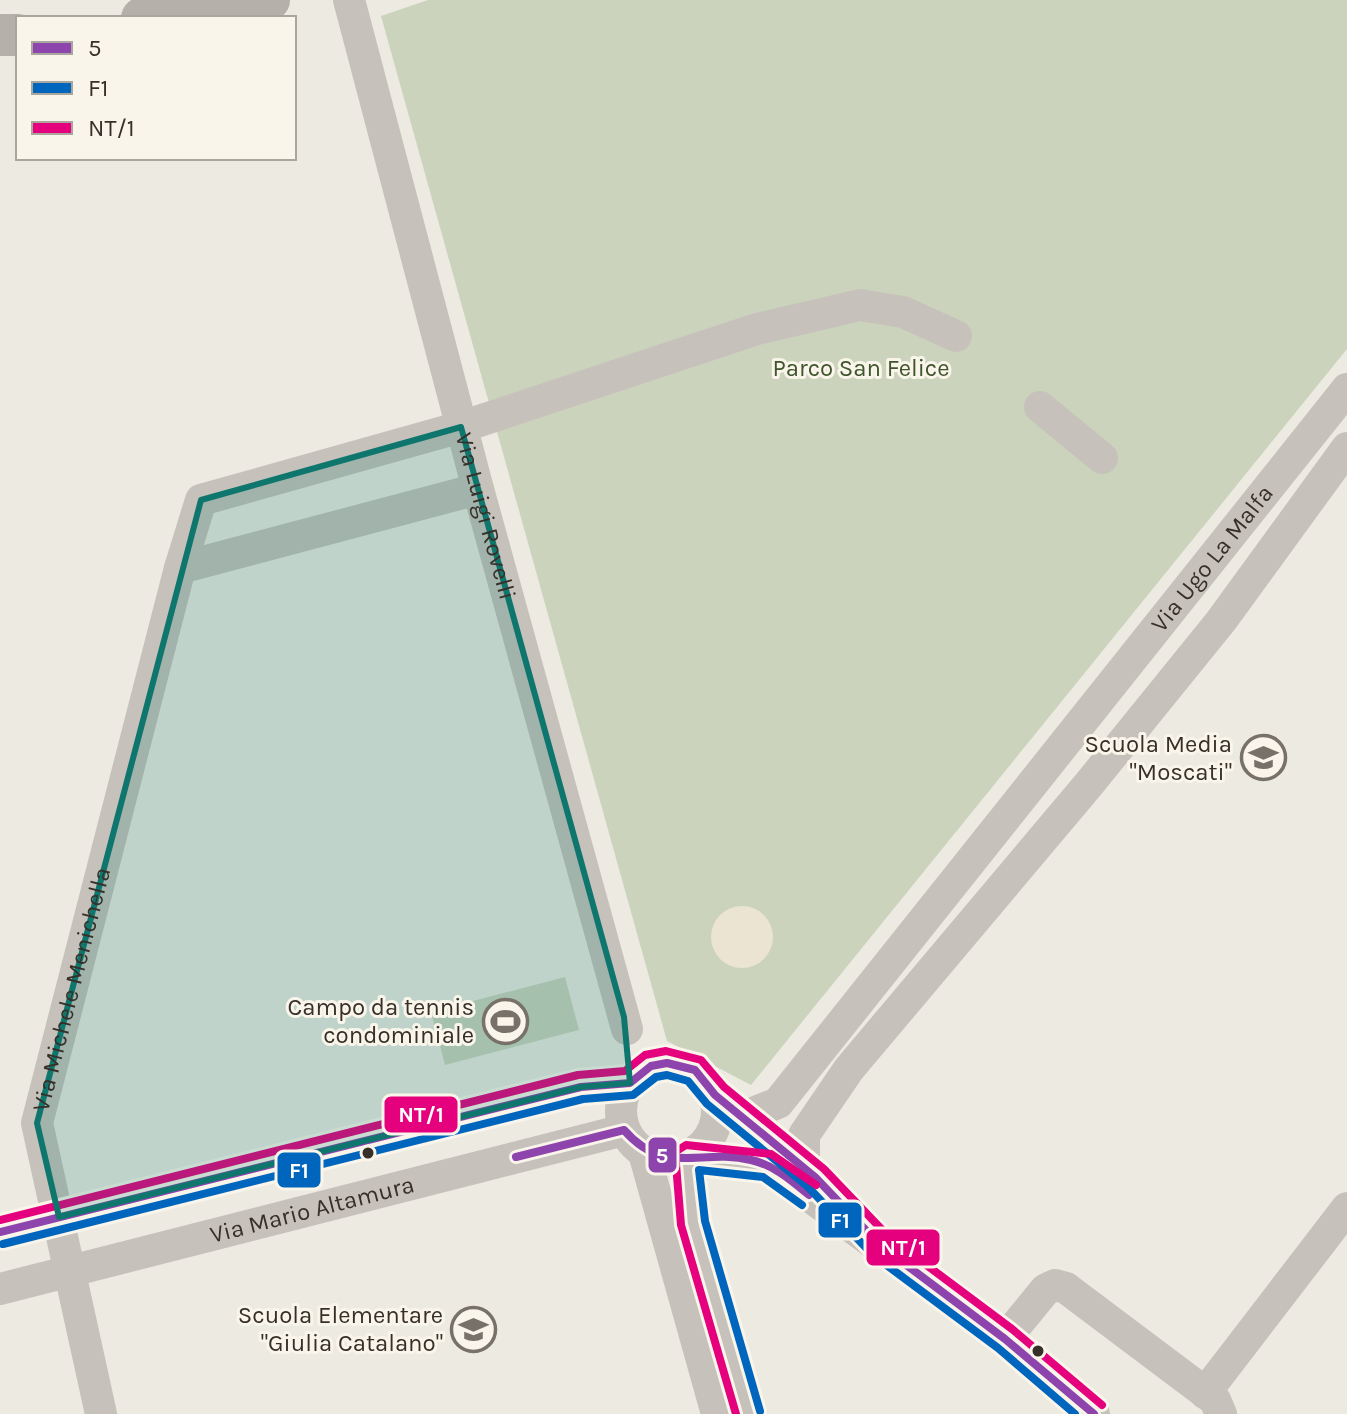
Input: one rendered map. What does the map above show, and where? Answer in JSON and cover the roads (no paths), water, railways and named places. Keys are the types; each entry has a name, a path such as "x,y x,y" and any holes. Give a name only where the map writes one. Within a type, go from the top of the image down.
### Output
{"main road":[{"path":"156,16 269,0"}],"street":[{"name":"Via Luigi Rovelli","path":"349,0 461,427 627,1029"},
{"path":"461,427 757,329 860,305 903,312 956,336"},
{"name":"Via Ugo La Malfa","path":"743,1117 778,1103 1347,389"},
{"path":"1040,407 1102,458"},
{"name":"Via Michele Menichella","path":"101,1414 37,1123 180,568 201,500 461,427"},
{"name":"Via Ugo La Malfa","path":"804,1168 804,1135 890,1017 1109,760 1221,621 1347,448"},
{"path":"180,568 478,489"},
{"path":"1076,729 1109,760"},
{"path":"864,995 890,1017"},
{"path":"627,1029 667,1063"},
{"path":"627,1029 630,1083"},
{"path":"717,1414 622,1098 630,1083 651,1066 667,1063 695,1070 715,1095 804,1168 881,1246"},
{"path":"0,1232 581,1087 630,1083"},
{"path":"686,1157 707,1142 716,1125 715,1095"},
{"path":"634,1141 659,1159 686,1157 767,1165 1005,1339 1094,1414"},
{"name":"Via Mario Altamura","path":"0,1289 634,1141"},
{"path":"686,1157 693,1223 748,1414"},
{"path":"1005,1339 1046,1289 1055,1285 1066,1288 1213,1403 1347,1208"}],"place":[{"name":"Scuola Media \"Moscati\"","path":"1263,758"},
{"name":"Campo da tennis condominiale","path":"505,1021"},
{"name":"Scuola Elementare \"Giulia Catalano\"","path":"474,1329"}],"park label":[{"name":"Parco San Felice","path":"861,368"}]}
